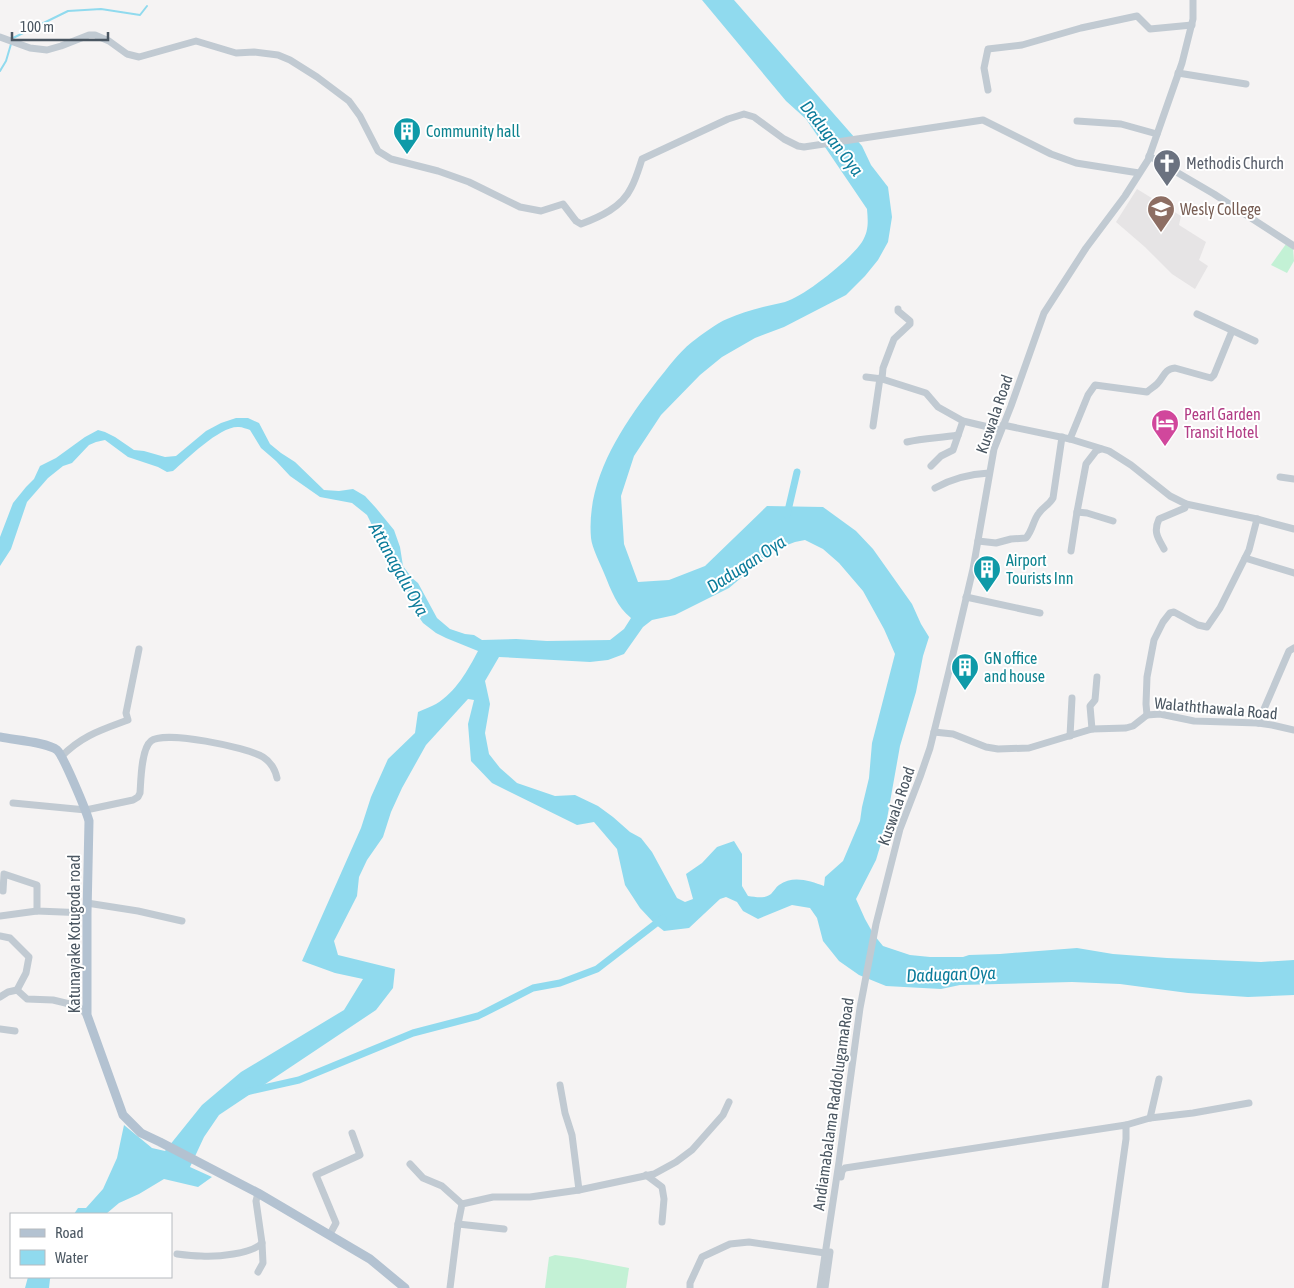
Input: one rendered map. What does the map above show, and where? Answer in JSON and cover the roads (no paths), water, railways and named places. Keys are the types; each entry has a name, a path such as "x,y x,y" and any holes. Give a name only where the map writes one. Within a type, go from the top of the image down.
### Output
{"main road":[{"path":"0,737 47,745 58,751 61,757"},
{"name":"Katunayake Kotugoda road","path":"61,757 86,810 89,821 87,1015 123,1115 141,1133 258,1193 330,1234 370,1259 405,1288"}],"street":[{"name":"Kuswala Road","path":"876,924 900,829 920,777 934,732 966,598 994,449 1044,313 1086,248 1125,196 1149,156 1178,73 1192,25 1193,0"},
{"path":"988,90 984,68 988,49 1022,44 1081,28 1137,16 1150,29 1192,25"},
{"path":"3,38 30,48 47,50 89,34 95,34 127,54 139,57 196,41 236,53 254,52 278,55 290,60 317,77 349,101 360,116 378,151 391,159 438,171 469,182 520,207 541,211 563,204 576,221 581,224 620,204 631,189 642,159 728,119 744,114 754,116 784,139 804,147 983,120 1050,154 1076,163 1139,173"},
{"path":"1178,73 1246,84"},
{"path":"1077,121 1121,124 1157,134"},
{"path":"1149,156 1214,194 1294,246"},
{"path":"873,426 883,368 894,339 910,324 910,321 898,312 898,309"},
{"path":"1197,314 1255,341"},
{"path":"978,541 996,543 1026,538 1030,533 1039,512 1053,498 1066,438 1095,385 1147,392 1158,383 1164,372 1169,368 1211,378 1214,376 1232,331"},
{"path":"866,377 881,378 926,393 938,407 963,421 1066,438 1109,451 1131,465 1170,496 1186,504 1257,518 1294,529"},
{"path":"931,466 941,456 954,450 963,421"},
{"path":"907,442 924,438 958,435"},
{"path":"1071,551 1076,512 1086,464 1096,451 1101,449"},
{"path":"935,488 948,480 976,474 989,474"},
{"path":"1280,477 1294,479"},
{"path":"1164,550 1156,534 1156,526 1159,519 1185,508 1186,504"},
{"path":"1076,512 1087,513 1113,521"},
{"path":"1147,715 1147,677 1154,640 1163,622 1170,613 1174,612 1198,625 1207,627 1220,608 1249,550 1257,518"},
{"path":"1245,558 1294,573"},
{"path":"966,598 1040,613"},
{"path":"1258,723 1289,651 1294,648"},
{"path":"61,757 71,746 92,733 128,720 126,713 140,649"},
{"path":"1092,729 1090,706 1095,700 1096,677"},
{"path":"1070,736 1072,698"},
{"name":"Walaththawala Road","path":"934,732 953,734 986,747 998,749 1029,748 1092,729 1126,728 1133,726 1147,715 1160,714 1194,721 1258,723 1294,730"},
{"path":"13,803 86,810 133,800 140,793 144,750 150,742 158,738 206,740 243,749 263,757 274,768 277,778"},
{"path":"3,891 4,874 37,885 37,911"},
{"path":"87,903 138,911 182,921"},
{"path":"0,916 37,911 87,913"},
{"name":"Andiamabalama RaddolugamaRoad","path":"820,1288 860,1008 876,924"},
{"path":"0,936 10,938 29,957 26,972 17,990"},
{"path":"17,990 27,999 53,1000 78,1006 87,1015"},
{"path":"0,997 8,992 17,990"},
{"path":"0,1029 15,1031"},
{"path":"1150,1118 1159,1079"},
{"path":"560,1085 564,1113 572,1135 580,1190"},
{"path":"462,1204 493,1197 530,1198 580,1190 654,1174 676,1162 692,1150 724,1115 729,1102"},
{"path":"825,1288 842,1171 845,1168 1126,1125 1150,1118 1249,1103"},
{"path":"1105,1288 1126,1139 1126,1125"},
{"path":"330,1234 336,1223 316,1175 360,1155 352,1133"},
{"path":"410,1164 423,1178 442,1186 462,1204"},
{"path":"646,1175 662,1187 664,1199 662,1222"},
{"path":"258,1193 256,1201 263,1263 258,1272"},
{"path":"450,1288 462,1204"},
{"path":"458,1224 504,1229"},
{"path":"690,1288 690,1283 702,1257 730,1244 749,1242 825,1253"},
{"path":"177,1254 202,1256 233,1254 258,1247 262,1243"}],"water":[{"path":"702,0 734,0 862,146 871,165 888,187 892,217 888,242 878,260 846,295 784,327 755,338 722,357 700,375 661,415 634,456 621,496 624,544 638,582 669,580 705,566 767,506 823,507 856,531 873,549 912,604 929,637 916,692 900,746 885,830 876,860 856,899 874,935 883,946 910,955 930,957 963,957 969,955 1077,948 1113,954 1167,958 1261,962 1294,960 1294,995 1248,997 1188,993 1120,984 1072,982 960,985 941,989 886,986 859,975 839,961 823,941 817,918 810,908 792,905 758,919 743,911 737,902 726,897 720,899 689,928 664,931 640,908 625,885 617,849 594,822 577,825 492,783 471,761 468,724 474,700 468,699 426,745 402,788 391,812 383,837 367,860 359,877 357,896 334,941 338,955 395,969 393,988 376,1010 219,1115 204,1137 190,1167 212,1177 198,1187 164,1179 119,1203 107,1213 75,1213 78,1208 86,1208 103,1189 117,1158 124,1125 152,1148 165,1151 202,1105 241,1072 344,1010 363,979 335,973 302,961 361,828 371,797 388,759 415,733 418,712 436,704 450,693 466,673 478,651 436,633 423,623 414,610 408,592 384,552 367,515 352,503 320,497 290,476 261,448 250,430 244,428 232,428 223,431 173,471 167,472 128,457 105,440 89,445 72,463 63,466 48,478 27,502 11,549 0,566 0,537 13,503 34,479 40,466 56,458 98,430 115,437 134,450 165,457 176,456 206,431 221,423 236,418 248,418 259,423 270,444 295,462 324,490 339,491 353,489 365,496 394,530 400,547 403,566 418,583 437,618 450,629 474,635 482,640 610,640 624,629 631,618 615,598 594,551 591,538 591,516 600,474 619,435 644,398 687,346 727,319 754,309 785,302 804,292 848,258 862,242 866,234 868,222 867,209 806,119 786,101","holes":["805,540 823,549 839,563 863,591 884,629 895,654 872,743 869,778 860,821 843,861 825,877 824,886 807,881 790,880 779,885 766,897 748,896 742,886 742,854 734,841 717,847 702,863 686,874 693,899 685,902 677,898 652,852 641,838 630,832 598,806 575,795 555,796 517,783 500,768 489,754 485,733 490,704 485,681 499,657 590,662 608,660 624,654 643,627 652,620 675,615 729,588 774,550 795,542"]},
{"path":"28,1278 50,1278 49,1288 25,1288"}],"waterway":[{"path":"12,40 68,11 101,9 140,15 147,6"},
{"path":"0,71 6,61 11,44"},
{"path":"787,515 797,472"},
{"path":"246,1092 299,1080 413,1033 478,1016 533,988 560,983 597,969 663,918"}],"place":[{"name":"Community hall","path":"407,155"},
{"name":"Methodis Church","path":"1167,187"},
{"name":"Wesly College","path":"1161,233"},
{"name":"Pearl Garden Transit Hotel","path":"1165,447"},
{"name":"Airport Tourists Inn","path":"987,593"},
{"name":"GN office and house","path":"965,691"}],"water label":[{"name":"Dadugan Oya","path":"832,138"},
{"name":"Dadugan Oya","path":"746,564"},
{"name":"Attanagalu Oya","path":"399,569"},
{"name":"Dadugan Oya","path":"951,974"}]}
